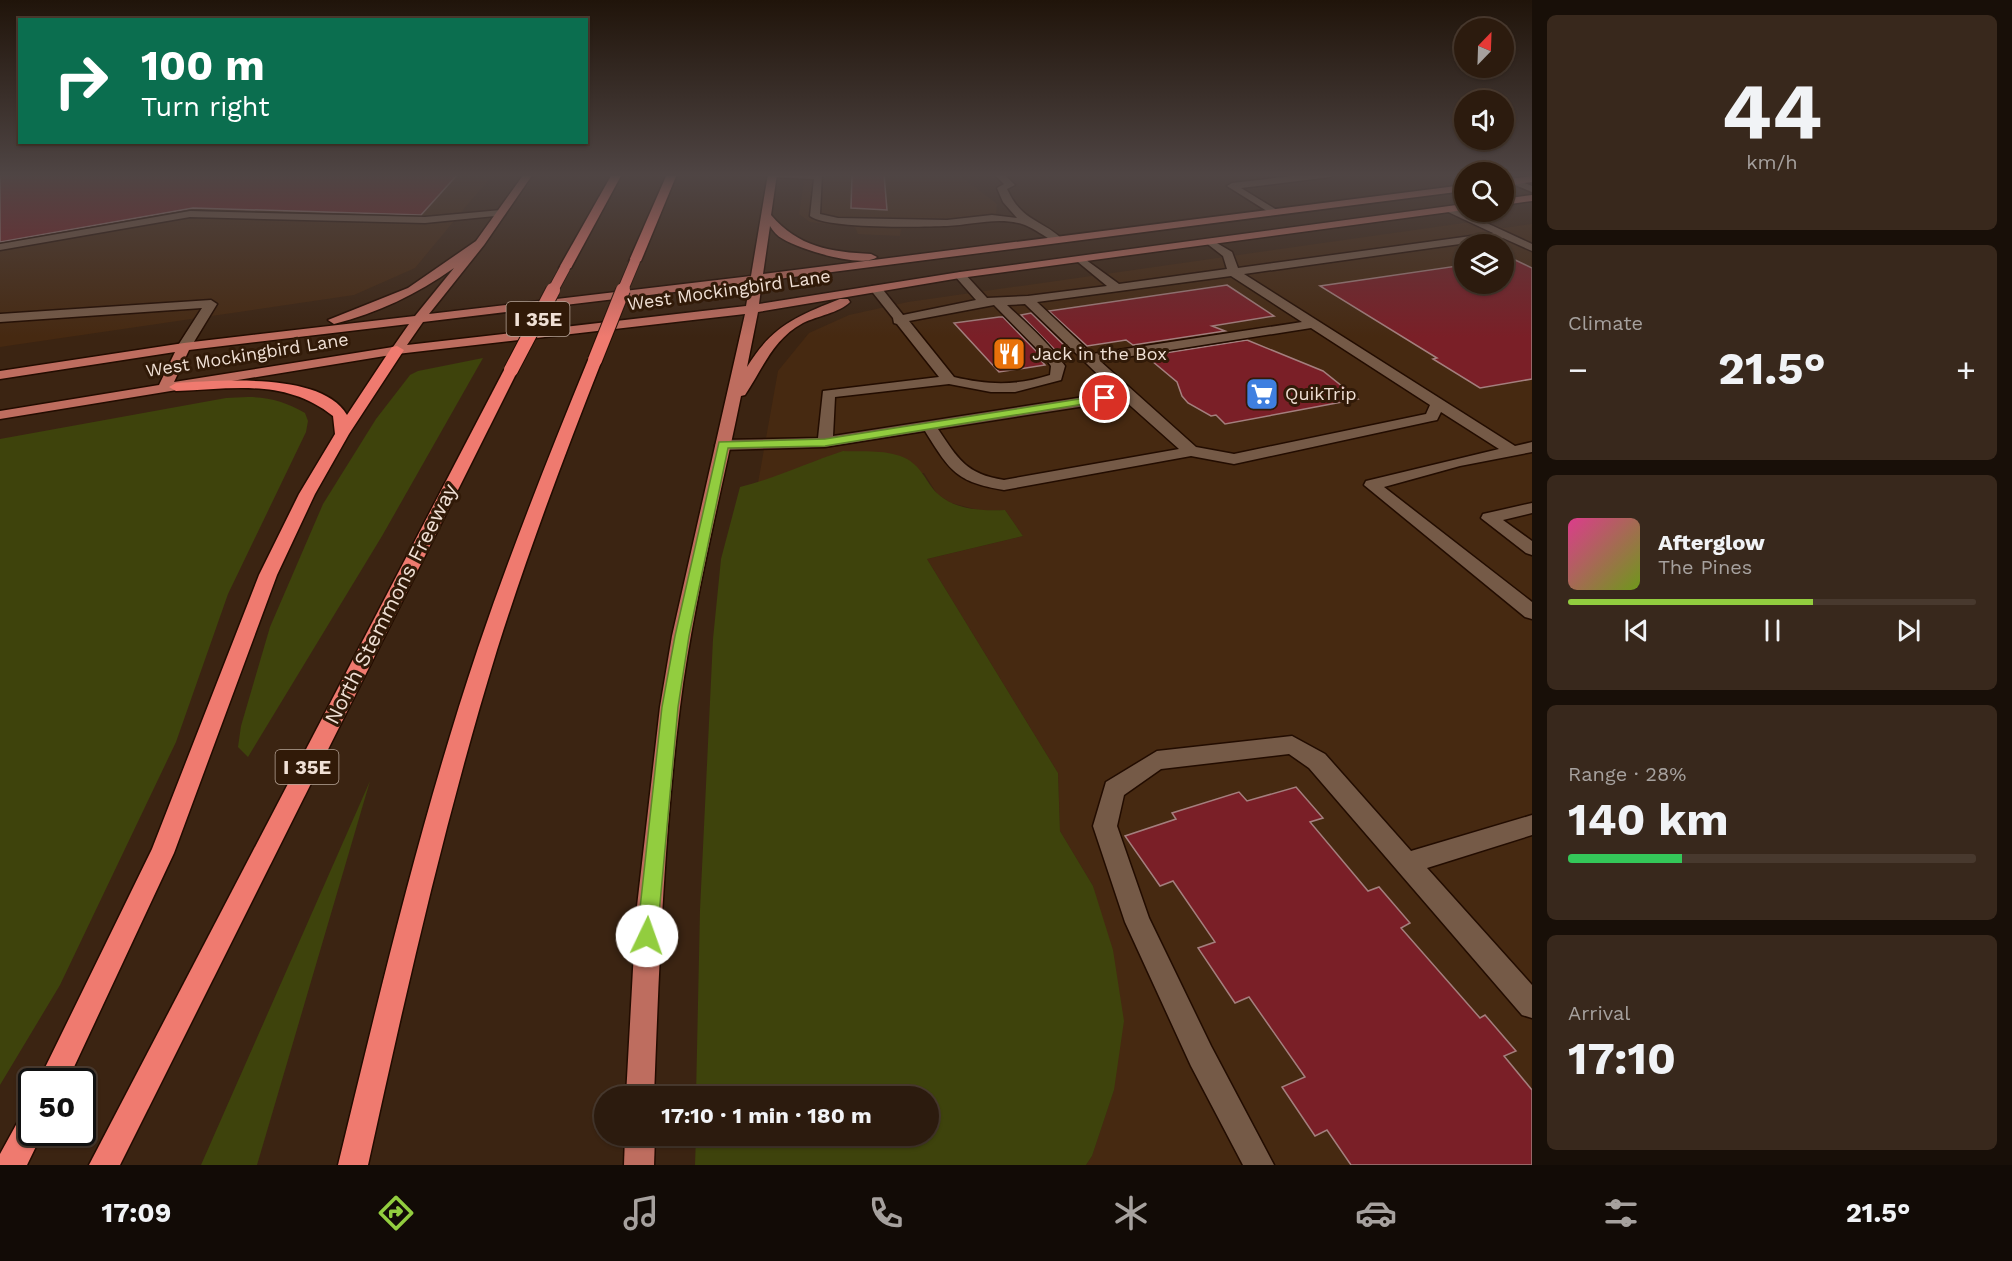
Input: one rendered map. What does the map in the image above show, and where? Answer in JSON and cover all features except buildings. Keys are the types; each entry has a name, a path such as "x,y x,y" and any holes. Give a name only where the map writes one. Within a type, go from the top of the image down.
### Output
{"highway":[{"name":"North Stemmons Freeway","path":"104,1165 511,370 587,228"},
{"path":"353,1165 385,1025 457,753 511,578 557,453 649,228"},
{"path":"59,1068 162,853 268,575 307,494 342,434 398,350"},
{"path":"170,387 265,385 295,389 321,399 340,414 342,434"},
{"path":"11,1165 21,1146"}],"main road":[{"path":"398,350 420,317 490,228"},
{"path":"640,1086 648,915 670,707 682,636 753,309 764,228"},
{"path":"777,228 783,235 811,248 854,256 921,259"},
{"name":"West Mockingbird Lane","path":"0,375 184,347 420,317 921,259 1142,228"},
{"name":"West Mockingbird Lane","path":"0,415 398,350 753,309 960,275 1309,228"},
{"path":"1057,239 1082,260"},
{"path":"263,338 316,325 381,304 422,285 480,243"},
{"path":"730,409 756,363 774,338 809,315 872,290"},
{"path":"170,387 184,347"},
{"path":"639,1165 640,1146"}],"street":[{"path":"0,247 107,228"},
{"path":"1038,228 1057,239"},
{"path":"1514,239 1532,248"},
{"path":"1210,242 1228,254 1234,273 1512,451"},
{"path":"898,320 991,302 1028,300 1454,242"},
{"path":"1082,260 1118,288"},
{"path":"825,442 828,394 949,380 988,390 1027,388 1056,377 1058,366 1048,352 960,275"},
{"path":"872,290 949,380"},
{"path":"1028,300 1127,395 1191,451"},
{"path":"0,318 211,304 184,347"},
{"path":"1089,359 1313,324"},
{"path":"723,445 825,442 1127,395"},
{"path":"928,426 959,471 980,482 1004,485 1191,451 1234,459 1432,417 1438,404"},
{"path":"1532,447 1458,462 1372,485 1532,612"},
{"path":"1532,508 1489,518 1532,549"},
{"path":"1259,1165 1201,1056 1138,922 1104,826 1114,789 1157,760 1292,745 1317,762 1532,1005"},
{"path":"1407,863 1532,825"}],"shaded area":[{"path":"0,228 448,228 415,268 354,295 0,347"},
{"path":"856,228 918,228 901,229 900,236 858,234"},
{"path":"1426,228 1532,228 1532,1165 1086,1165 1092,1156 1114,1090 1093,886 1060,831 1058,773 927,559 1023,536 1005,510 982,511 951,503 937,494 924,473 758,483 778,371 809,333 849,315 908,302"}],"green space":[{"path":"483,358 382,536 248,757 238,747 241,726 270,627 323,504 376,419 410,375 418,371"},
{"path":"248,397 278,401 305,413 308,421 306,432 228,594 176,742 60,985 0,1085 0,439 226,398"},
{"path":"843,451 884,452 907,459 917,467 938,494 953,503 970,508 1005,510 1023,536 927,559 1058,773 1060,831 1093,886 1113,950 1124,1021 1114,1090 1092,1156 1086,1165 695,1165 696,1146 939,1146 939,1086 696,1086 700,910 713,639 721,559 740,487 766,480"},
{"path":"370,781 257,1165 201,1165"}],"place":[{"name":"Jack in the Box","path":"1009,354"},
{"name":"QuikTrip","path":"1262,394"}],"route":[{"path":"647,936 670,707 682,636 723,445 825,442 1105,398"}]}
